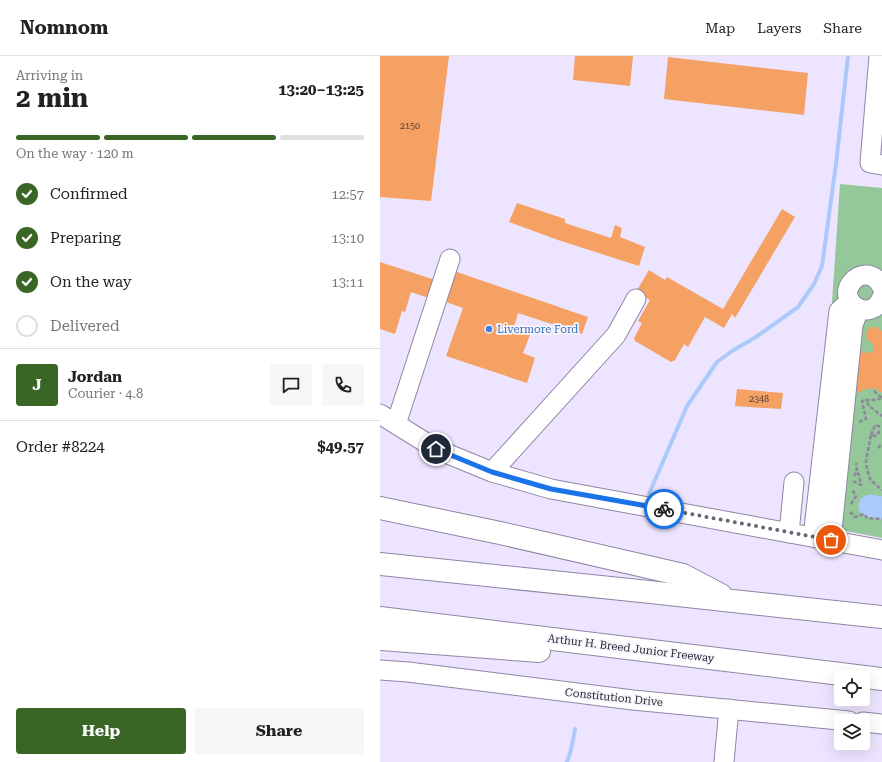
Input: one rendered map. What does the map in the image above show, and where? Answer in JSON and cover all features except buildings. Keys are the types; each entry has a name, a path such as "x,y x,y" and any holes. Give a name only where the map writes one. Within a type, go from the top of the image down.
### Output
{"highway":[{"path":"380,508 500,533 683,575 729,600"},
{"path":"380,564 882,617"},
{"name":"Arthur H. Breed Junior Freeway","path":"380,618 882,679"},
{"path":"380,639 588,655 613,646"}],"street":[{"path":"879,56 870,163 882,165"},
{"path":"396,424 450,259"},
{"path":"831,540 853,325 852,282 860,276 871,276 880,283 882,288"},
{"path":"852,292 864,310 870,310 875,307 882,297"},
{"path":"813,537 839,311 852,292"},
{"path":"492,472 616,334 636,299"},
{"path":"380,414 436,449 492,472 551,489 882,550"},
{"path":"789,533 794,482"},
{"name":"Constitution Drive","path":"380,670 408,672 633,700 834,720"},
{"path":"724,762 729,709"},
{"path":"870,723 882,724"}],"path":[{"path":"857,423 866,419 862,401 877,400 882,398 874,391"},
{"path":"866,400 869,406 882,416"},
{"path":"871,435 876,436 881,429 876,424 871,435 866,461 870,479 882,490"},
{"path":"878,448 882,444"},
{"path":"853,481 861,485 857,472 857,457"},
{"path":"857,472 854,475 851,485 856,496 848,510 854,517 864,514 867,518 882,519"}],"green space":[{"path":"840,184 882,188 882,538 823,526 832,302"}],"waterway":[{"path":"649,494 687,406 717,362 756,337 798,307 814,284 822,266 836,164 848,56"},
{"path":"870,506 882,508"},
{"path":"567,762 575,729"}],"way so far":[{"path":"664,509 831,540"}],"place":[{"name":"Livermore Ford","path":"489,329"}],"route":[{"path":"436,449 492,472 551,489 664,509"}]}
